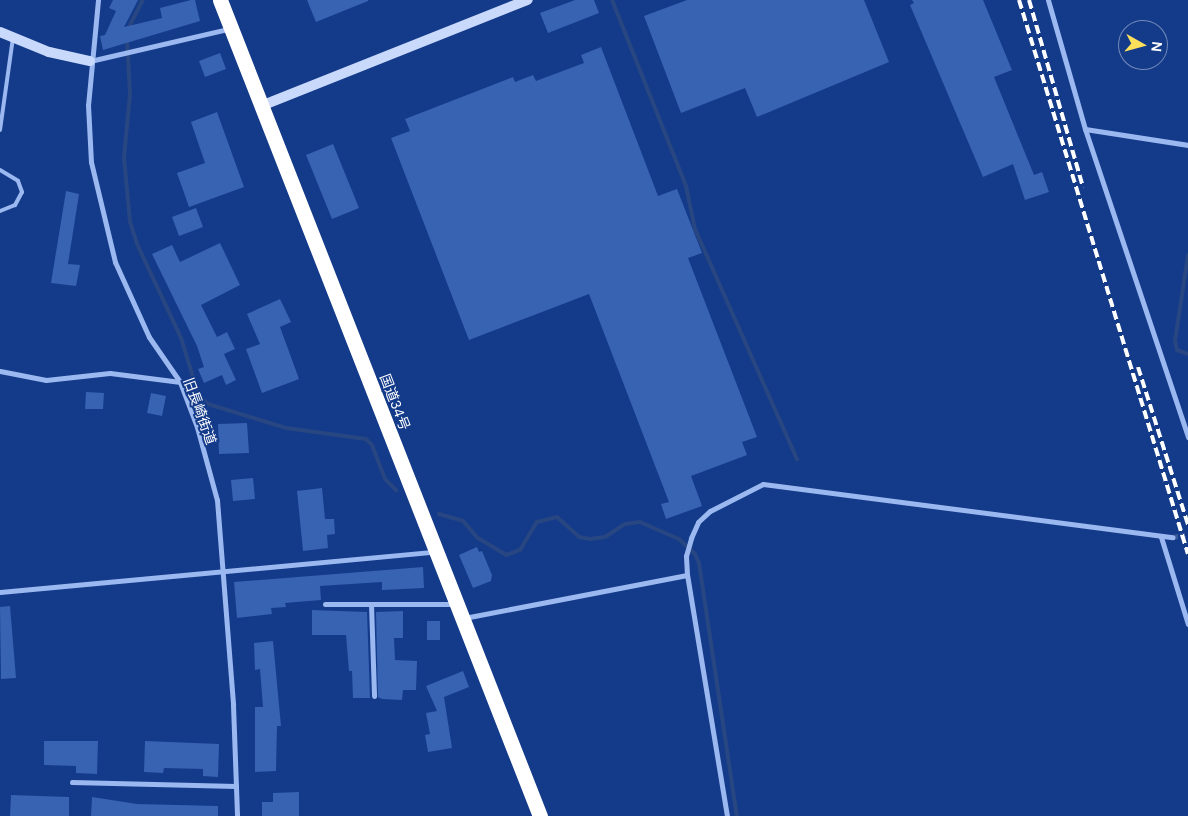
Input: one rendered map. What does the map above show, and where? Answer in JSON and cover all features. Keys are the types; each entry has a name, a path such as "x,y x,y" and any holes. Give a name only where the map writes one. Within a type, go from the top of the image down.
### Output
{"highway":[{"name":"国道34号","path":"220,0 540,816"}],"street":[{"name":"旧長崎街道","path":"98,0 90,61 88,105 91,162 115,262 149,337 180,382 197,426 217,500 224,571 237,816"},
{"path":"261,106 528,0"},
{"path":"1048,0 1085,129 1188,437"},
{"path":"0,32 49,52 90,61 137,52 232,28"},
{"path":"1085,129 1188,145"},
{"path":"0,371 46,380 110,373 180,382"},
{"path":"727,816 687,575 686,556 691,538 698,522 710,511 763,484 1161,537 1173,537"},
{"path":"1161,537 1188,624"},
{"path":"0,592 436,552"},
{"path":"463,618 687,575"},
{"path":"325,604 457,604"},
{"path":"371,604 374,696"},
{"path":"72,782 236,786"}],"lane":[{"path":"0,130 13,38"},
{"path":"0,170 18,181 22,192 16,205 0,211"}],"building":[{"path":"113,0 138,0 124,27 162,18 160,8 191,0 195,0 200,21 103,50 100,36 105,35 116,11 109,8"},
{"path":"307,0 368,0 368,1 316,22"},
{"path":"575,0 594,0 599,13 548,33 540,13"},
{"path":"687,0 864,0 889,62 757,117 745,88 681,113 644,16"},
{"path":"912,0 983,0 1012,70 994,77 1034,175 1042,172 1049,192 1025,200 1013,164 983,177 910,5 914,3"},
{"path":"601,47 658,196 677,189 702,253 688,258 757,437 742,442 747,455 691,476 702,506 666,519 661,504 669,502 589,294 469,340 391,138 410,131 405,119 513,77 515,82 533,75 536,81 584,63 581,55"},
{"path":"220,53 226,69 205,77 199,61"},
{"path":"217,112 244,187 189,207 177,173 205,163 191,122"},
{"path":"333,144 359,208 332,219 306,155"},
{"path":"66,191 79,194 68,264 80,265 76,286 51,283"},
{"path":"196,208 203,227 179,236 172,217"},
{"path":"220,243 240,285 201,305 217,337 227,332 235,349 224,354 236,380 226,385 222,375 204,383 198,369 204,367 197,346 152,254 172,245 180,262"},
{"path":"280,299 291,322 280,327 299,379 262,393 246,349 260,344 247,314"},
{"path":"86,392 104,393 103,409 85,409"},
{"path":"151,393 166,396 162,416 147,413"},
{"path":"247,423 249,453 219,454 218,424"},
{"path":"253,478 255,499 233,501 231,480"},
{"path":"322,488 325,519 334,519 335,534 327,535 328,548 303,551 297,491"},
{"path":"477,547 479,552 482,551 492,575 491,581 473,588 459,555"},
{"path":"423,567 424,588 382,590 382,582 320,586 321,600 285,603 286,607 271,608 272,614 237,618 234,582"},
{"path":"10,606 16,678 1,679 0,607"},
{"path":"312,610 367,612 370,698 353,698 352,671 349,671 346,635 312,635"},
{"path":"403,611 403,638 394,638 395,660 417,661 416,690 403,690 402,700 382,699 378,697 376,612"},
{"path":"427,621 440,621 440,640 427,640"},
{"path":"273,641 281,726 277,726 276,771 255,772 255,707 263,707 260,669 255,670 254,643"},
{"path":"463,671 469,687 444,697 452,748 428,752 425,735 430,734 426,713 437,711 426,686"},
{"path":"44,741 98,741 97,774 76,773 76,766 44,765"},
{"path":"145,741 219,744 218,777 203,776 203,769 164,768 163,773 144,772"},
{"path":"299,792 299,816 262,816 262,802 273,802 273,793"},
{"path":"11,795 69,797 69,816 10,816"},
{"path":"92,797 137,804 218,806 218,816 91,816"}],"waterway":[{"path":"128,29 143,0"},
{"path":"612,0 686,186 695,229 797,459"},
{"path":"127,39 130,94 124,158 130,222 137,244 181,338 199,396 208,404 286,428 366,439 372,445 385,479 396,490"},
{"path":"1188,255 1175,341 1177,350 1188,354"},
{"path":"439,514 463,521 478,538 506,555 520,550 537,522 557,517 579,537 590,539 605,537 625,524 640,522 679,539 695,554 699,563 737,816"}],"tunnel":[{"path":"1173,537 1188,534"}],"railway":[{"path":"1019,0 1188,554"},
{"path":"1029,0 1083,187"},
{"path":"1138,367 1188,525"}]}
